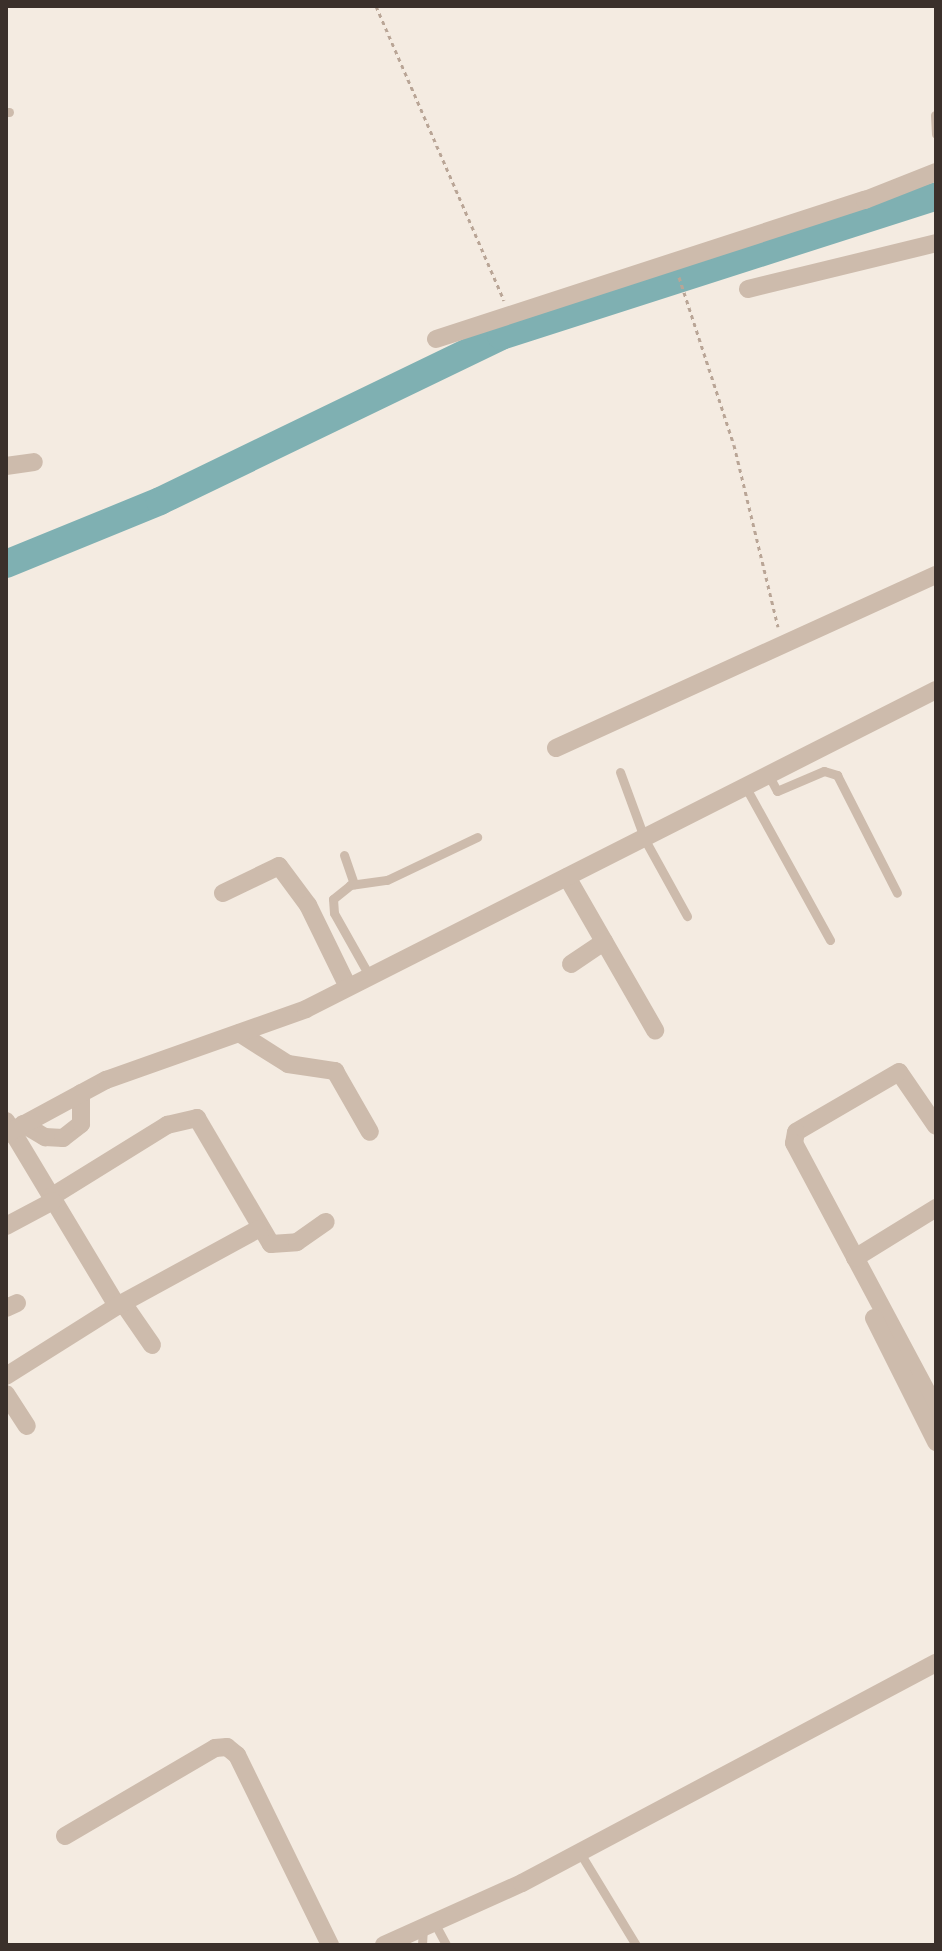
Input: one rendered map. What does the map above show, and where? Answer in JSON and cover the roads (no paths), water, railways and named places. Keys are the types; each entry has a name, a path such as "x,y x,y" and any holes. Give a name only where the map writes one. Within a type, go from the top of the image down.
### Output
{"street":[{"path":"436,339 865,200 936,172"},
{"path":"748,289 936,243"},
{"path":"6,466 34,462"},
{"path":"556,748 936,575"},
{"path":"12,1128 162,1057 239,1033 370,977 936,690"},
{"path":"223,893 279,866 308,905 348,987"},
{"path":"567,877 655,1030"},
{"path":"571,964 604,942"},
{"path":"239,1033 288,1064 335,1071 370,1132"},
{"path":"936,1126 899,1072 796,1132 800,1158 936,1409"},
{"path":"12,1128 45,1137 63,1138 81,1124 81,1093"},
{"path":"6,1226 167,1125 197,1118 258,1229 271,1244 283,1244 326,1222"},
{"path":"12,1128 52,1199 120,1305 152,1345"},
{"path":"855,1258 936,1208"},
{"path":"6,1376 120,1305 258,1229"},
{"path":"874,1318 936,1442"},
{"path":"6,1394 27,1426"},
{"path":"384,1945 427,1932 936,1663"},
{"path":"65,1836 215,1748 227,1747 237,1755 330,1945"}],"lane":[{"path":"935,115 936,134"},
{"path":"768,774 777,791 824,771 837,775 897,893"},
{"path":"620,772 645,840 687,916"},
{"path":"745,786 830,940"},
{"path":"370,977 332,906 354,884 387,880 477,837"},
{"path":"344,855 354,884"},
{"path":"580,1853 636,1945"},
{"path":"427,1932 446,1945"}],"waterway":[{"path":"6,564 160,501 501,336 936,196"}]}
